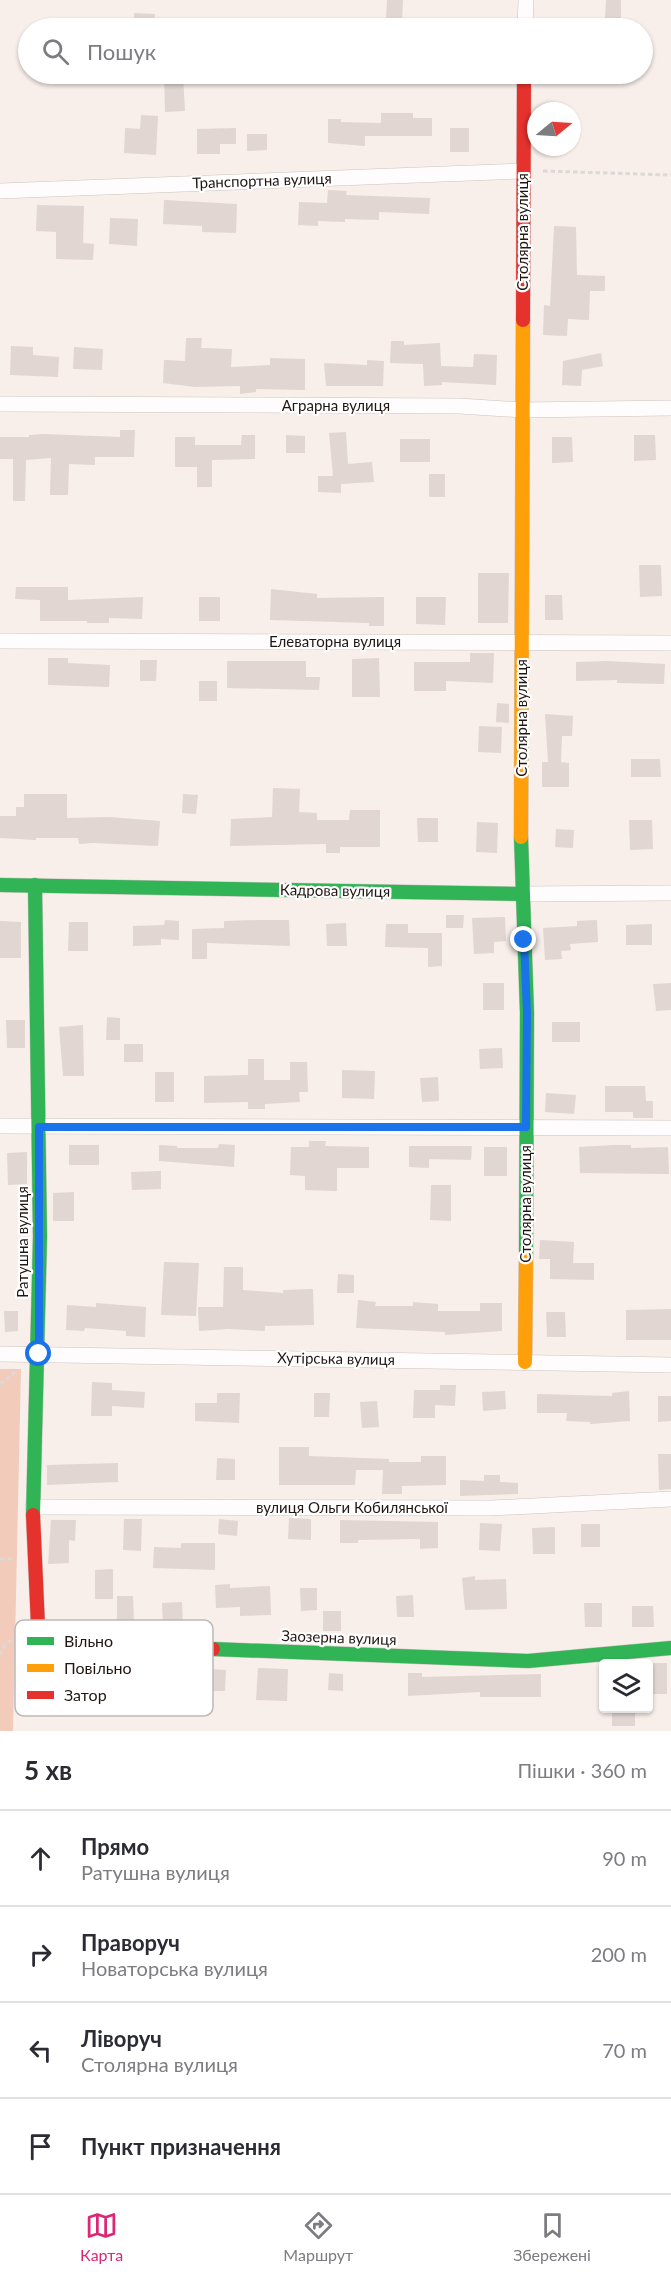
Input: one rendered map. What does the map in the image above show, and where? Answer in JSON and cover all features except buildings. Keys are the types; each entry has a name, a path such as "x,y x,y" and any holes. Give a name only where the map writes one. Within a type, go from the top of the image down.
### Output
{"street":[{"path":"525,0 525,18"},
{"name":"Столярна вулиця","path":"524,84 522,894 527,1013 525,1362"},
{"name":"Транспортна вулиця","path":"0,191 523,171"},
{"name":"Аграрна вулиця","path":"0,404 459,406 523,410 671,408"},
{"name":"Елеваторна вулиця","path":"0,641 671,643"},
{"name":"Кадрова вулиця","path":"0,885 522,894 671,893"},
{"name":"Ратушна вулиця","path":"35,885 39,1127 39,1354 33,1508 34,1598 37,1620"},
{"path":"0,1126 671,1128"},
{"name":"Хутірська вулиця","path":"0,1354 671,1365"},
{"name":"вулиця Ольги Кобилянської","path":"33,1508 491,1508 671,1499"},
{"name":"Заозерна вулиця","path":"213,1649 528,1661 671,1648"}],"path":[{"path":"523,171 671,175"},
{"path":"0,1655 5,1644 15,1639"}],"shaded area":[{"path":"0,1369 21,1369 13,1731 0,1731"}],"traffic: fast":[{"path":"521,837 527,1013 526,1256"},
{"path":"0,885 522,894"},
{"path":"33,1515 40,1237 35,885"},
{"path":"213,1649 528,1661 671,1648"}],"traffic: slow":[{"path":"521,837 523,320"},
{"path":"525,1362 526,1256"}],"traffic: jam":[{"path":"523,320 524,84"},
{"path":"33,1515 38,1620"}],"route":[{"path":"39,1354 39,1127 526,1127 527,1013 524,940"}]}
